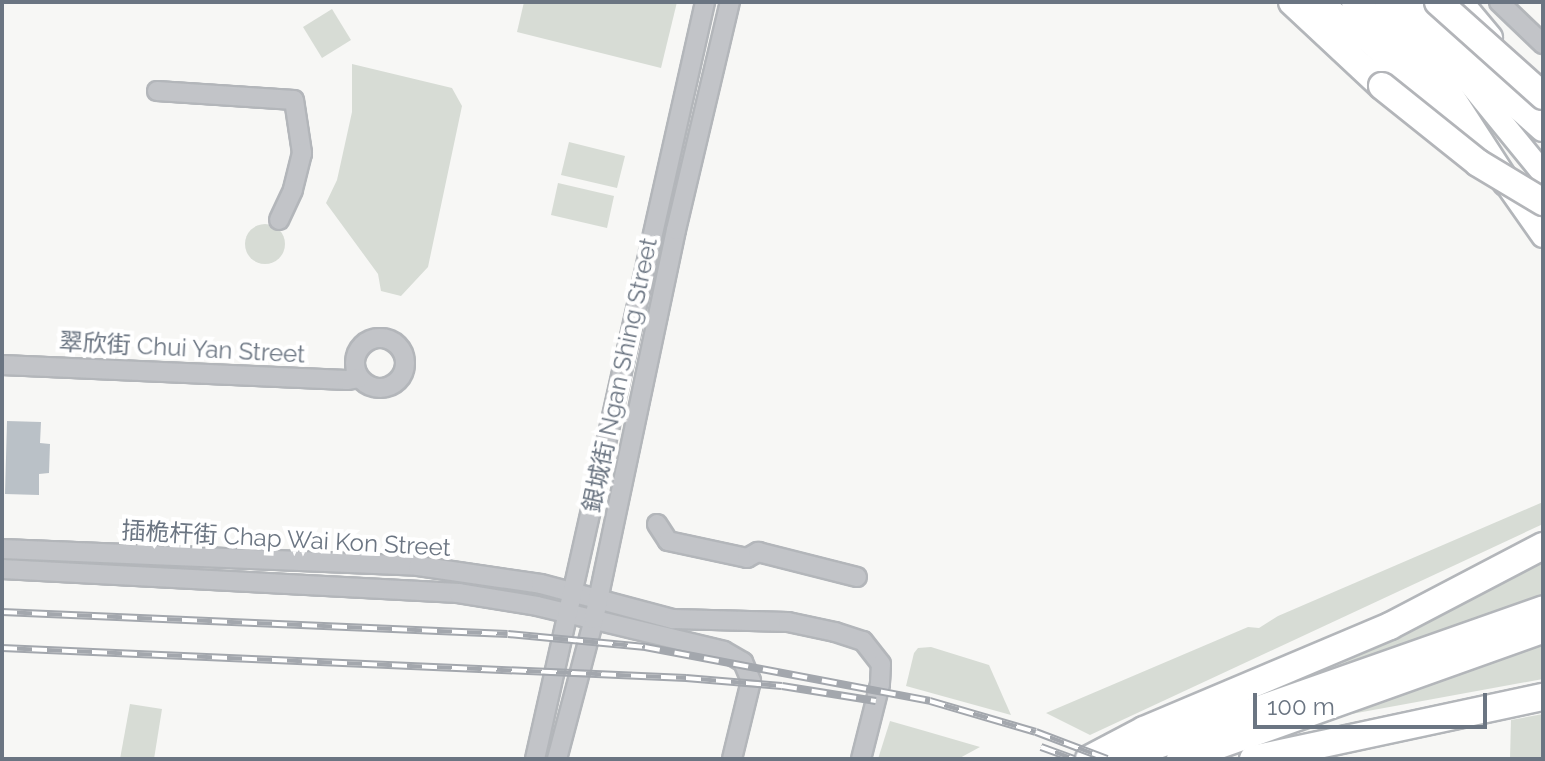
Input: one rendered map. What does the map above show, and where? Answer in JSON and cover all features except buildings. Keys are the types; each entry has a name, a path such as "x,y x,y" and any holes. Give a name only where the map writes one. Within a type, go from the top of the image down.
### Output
{"highway":[{"path":"1292,2 1382,86 1478,163 1543,202"},
{"path":"1355,2 1449,94 1506,182"},
{"path":"1402,2 1543,125"},
{"path":"1438,2 1543,96"},
{"path":"1464,8 1543,125"},
{"path":"1089,759 1144,730 1390,626 1543,546"},
{"path":"1118,759 1543,609"},
{"path":"1180,759 1543,630"},
{"path":"1253,759 1543,697"}],"main road":[{"path":"1321,2 1397,68 1506,182 1543,236"},
{"path":"1386,2 1458,70 1543,173"}],"street":[{"name":"銀城街 Ngan Shing Street","path":"535,759 575,593 705,2"},
{"name":"銀城街 Ngan Shing Street","path":"557,759 594,619 676,230 730,2"},
{"path":"1499,2 1543,44"},
{"path":"157,91 294,100 302,153 291,195 279,220"},
{"name":"翠欣街 Chui Yan Street","path":"2,365 347,380 359,378"},
{"path":"657,524 668,541 747,558 758,552 857,577"},
{"name":"插桅杆街 Chap Wai Kon Street","path":"2,549 393,564 511,578 673,619 788,622 863,641 878,656 882,674 861,759"},
{"name":"插桅杆街 Chap Wai Kon Street","path":"2,569 177,580 426,589 570,613 724,651 743,662 751,681 732,759"}],"shaded area":[{"path":"524,2 677,2 661,68 517,32"},
{"path":"332,9 351,40 322,58 303,27"},
{"path":"352,64 452,88 462,106 428,267 401,296 381,291 378,274 326,203 337,180 352,112"},
{"path":"569,142 625,156 617,188 561,175"},
{"path":"558,183 614,196 607,228 551,215"},
{"path":"265,224 279,230 285,244 279,258 265,264 251,258 245,244 251,230"},
{"path":"7,421 41,422 40,443 50,444 49,473 39,474 39,495 5,494"},
{"path":"1543,502 1543,524 1090,735 1046,713 1248,627 1259,628 1278,616"},
{"path":"1543,561 1543,594 1273,694 1286,685 1402,632"},
{"path":"1543,642 1543,679 1324,719"},
{"path":"931,647 989,665 1011,715 906,686 914,653 918,648"},
{"path":"130,704 162,709 154,759 120,759"},
{"path":"1543,714 1543,759 1510,759 1511,720"},
{"path":"890,721 980,747 958,759 878,759"}],"railway":[{"path":"2,612 508,634 645,647 930,701 1036,732 1107,759"},
{"path":"2,648 686,678 782,686 876,701"},
{"path":"1041,747 1074,759"}]}
